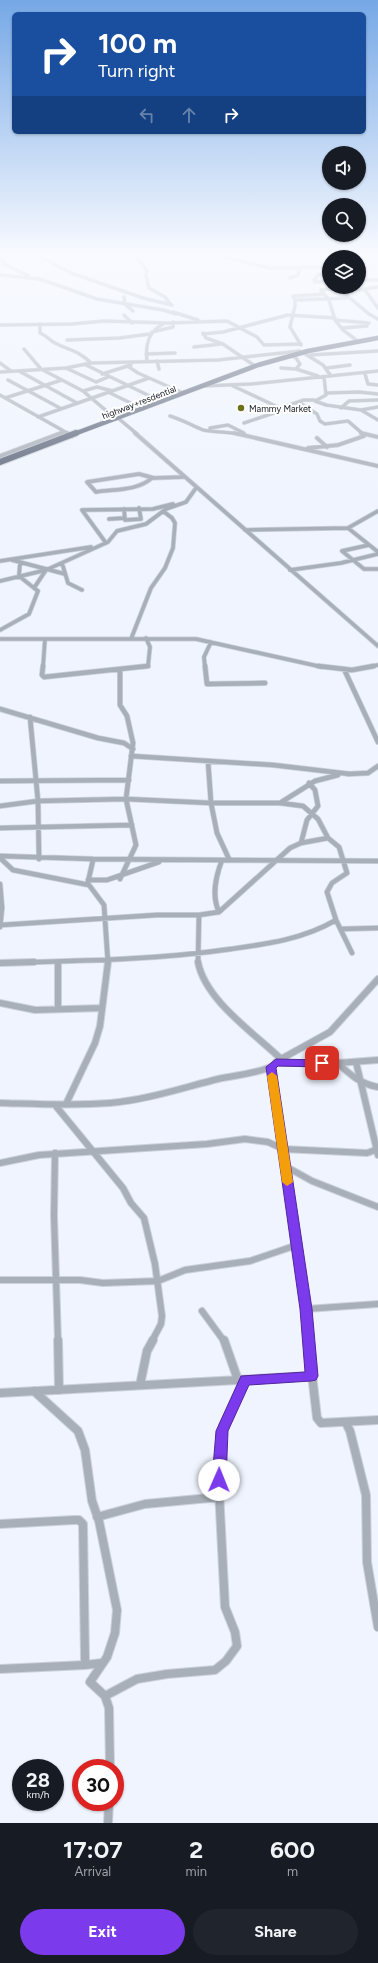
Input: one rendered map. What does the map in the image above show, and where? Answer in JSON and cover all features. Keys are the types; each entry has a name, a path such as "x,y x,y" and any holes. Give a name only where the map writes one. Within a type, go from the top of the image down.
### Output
{"highway":[{"name":"highway+resdential","path":"0,462 255,366 292,356 301,352 378,338"}],"street":[{"path":"50,337 55,343 82,354 91,363"},
{"path":"67,340 125,337"},
{"path":"147,361 146,354 149,337"},
{"path":"205,337 223,344 240,358 255,366"},
{"path":"257,337 264,345 301,344"},
{"path":"295,337 301,344"},
{"path":"353,337 359,342"},
{"path":"194,347 223,344"},
{"path":"301,344 298,348 301,352"},
{"path":"24,349 42,369 83,391 94,399 378,646"},
{"path":"310,355 378,351"},
{"path":"0,372 66,368 91,363 133,363 147,361 177,362 301,352 310,355 326,368 331,376"},
{"path":"146,354 175,353"},
{"path":"292,356 296,358 300,364 296,368"},
{"path":"157,361 159,369"},
{"path":"0,363 11,371"},
{"path":"102,374 129,367 133,363"},
{"path":"84,364 162,402"},
{"path":"326,368 350,365"},
{"path":"129,367 149,378 184,393"},
{"path":"66,368 94,381 108,377"},
{"path":"281,368 296,368 324,377 365,374 378,371"},
{"path":"19,371 77,403"},
{"path":"365,374 368,384 378,384"},
{"path":"204,386 232,385 320,376"},
{"path":"324,377 327,393"},
{"path":"38,417 60,408 94,399 108,392 149,378"},
{"path":"8,380 60,408"},
{"path":"5,398 62,380"},
{"path":"92,388 91,384 94,381"},
{"path":"232,385 280,408"},
{"path":"83,391 92,388 103,388 113,391"},
{"path":"108,392 143,409"},
{"path":"244,423 280,411 280,408 298,402 314,400 326,395 327,393 359,392 378,394"},
{"path":"0,395 72,436"},
{"path":"314,400 326,405 341,408 361,410 378,407"},
{"path":"341,408 349,401 378,400"},
{"path":"298,402 317,414 320,421 325,424 348,422 357,432 364,436"},
{"path":"361,410 378,420"},
{"path":"170,416 185,420 203,429 224,431 378,466"},
{"path":"203,429 228,425 252,437"},
{"path":"0,456 65,432"},
{"path":"299,448 338,445 364,436 378,437"},
{"path":"317,438 326,447"},
{"path":"152,478 147,475 139,474 88,482 96,492 130,488 143,484 152,478 171,476 184,477"},
{"path":"0,581 48,570 62,564 106,543 117,531 146,524 163,511 187,501 196,488"},
{"path":"106,543 82,510 153,509 187,501"},
{"path":"108,509 109,520 125,518 125,520 141,519 139,508"},
{"path":"124,509 125,518"},
{"path":"131,639 151,588 165,568 173,548 175,523 172,518 163,511"},
{"path":"348,528 378,511"},
{"path":"245,530 336,527 348,528 378,553"},
{"path":"0,561 100,545"},
{"path":"369,545 342,551 364,569 378,569"},
{"path":"290,570 353,560 378,553"},
{"path":"10,559 20,563 65,574"},
{"path":"19,576 20,563"},
{"path":"62,564 68,583 82,590"},
{"path":"34,588 48,570"},
{"path":"0,630 29,614 38,591 19,576"},
{"path":"45,639 43,676 148,666 150,647 146,638"},
{"path":"0,639 196,639 328,668 344,669 378,665"},
{"path":"211,642 204,657 207,684 265,683"},
{"path":"120,669 120,705 129,724 133,749 126,799 136,845 121,877"},
{"path":"344,669 378,742"},
{"path":"0,709 98,738 124,743 133,749"},
{"path":"30,718 38,801 39,859"},
{"path":"131,756 273,764 350,774"},
{"path":"208,761 211,803 217,833 229,860"},
{"path":"280,803 309,783 328,776 368,773 378,766"},
{"path":"0,781 129,780"},
{"path":"301,843 307,820 318,806 315,790 309,783"},
{"path":"0,806 38,801 126,799 211,803 280,803 303,806 318,819 328,838 339,847 347,873 332,883 327,892 336,920 352,953"},
{"path":"0,828 132,825"},
{"path":"0,884 0,926 156,915 199,915 219,912 276,859 290,848 301,843 328,838"},
{"path":"0,857 13,870 88,882 121,877 164,860"},
{"path":"0,857 128,861 276,859 344,862 378,861"},
{"path":"66,1104 95,1043 102,1008 108,960 104,904 88,882 93,860"},
{"path":"219,912 216,906 215,880 222,860"},
{"path":"199,915 201,923 196,954 201,976 206,985 276,1063 283,1150 306,1309 311,1376 317,1418 320,1423 326,1424 378,1420"},
{"path":"0,963 58,963 196,954 291,938 336,920"},
{"path":"341,930 378,928"},
{"path":"58,963 58,1009"},
{"path":"0,1103 55,1105 111,1103 131,1100 230,1076 256,1073 330,1032 378,979"},
{"path":"0,1003 35,1010 102,1008"},
{"path":"276,1063 338,1063 376,1059"},
{"path":"0,1163 55,1153 207,1144 245,1139 268,1142 283,1150 367,1153 378,1151 356,1062"},
{"path":"338,1063 353,1078 366,1085 378,1087"},
{"path":"55,1105 123,1188 131,1203 144,1218 158,1281 162,1316 161,1324 147,1351 140,1385"},
{"path":"55,1153 54,1216 59,1390"},
{"path":"285,1166 312,1181 378,1207"},
{"path":"0,1280 56,1280 103,1283 158,1281 185,1270 250,1261 296,1245"},
{"path":"306,1309 378,1304"},
{"path":"105,1696 137,1679 167,1674 211,1672 220,1667 233,1654 237,1646 225,1607 218,1471 221,1434 241,1380 223,1337 202,1311"},
{"path":"0,1392 311,1376"},
{"path":"34,1391 78,1431 85,1450 89,1487 117,1610 115,1633 107,1657 90,1682 105,1696 109,1708 110,1759"},
{"path":"346,1423 350,1431 366,1495 367,1562 378,1627"},
{"path":"97,1517 145,1504 220,1497"},
{"path":"0,1524 79,1520 83,1524 85,1664"},
{"path":"0,1669 102,1663"},
{"path":"108,1823 109,1811"}],"slow traffic":[{"path":"272,1076 287,1182"}],"place":[{"name":"Mammy Market","path":"241,408"}],"route":[{"path":"219,1480 218,1471 223,1426 245,1380 311,1376 306,1309 271,1067 276,1063 322,1063"}]}
